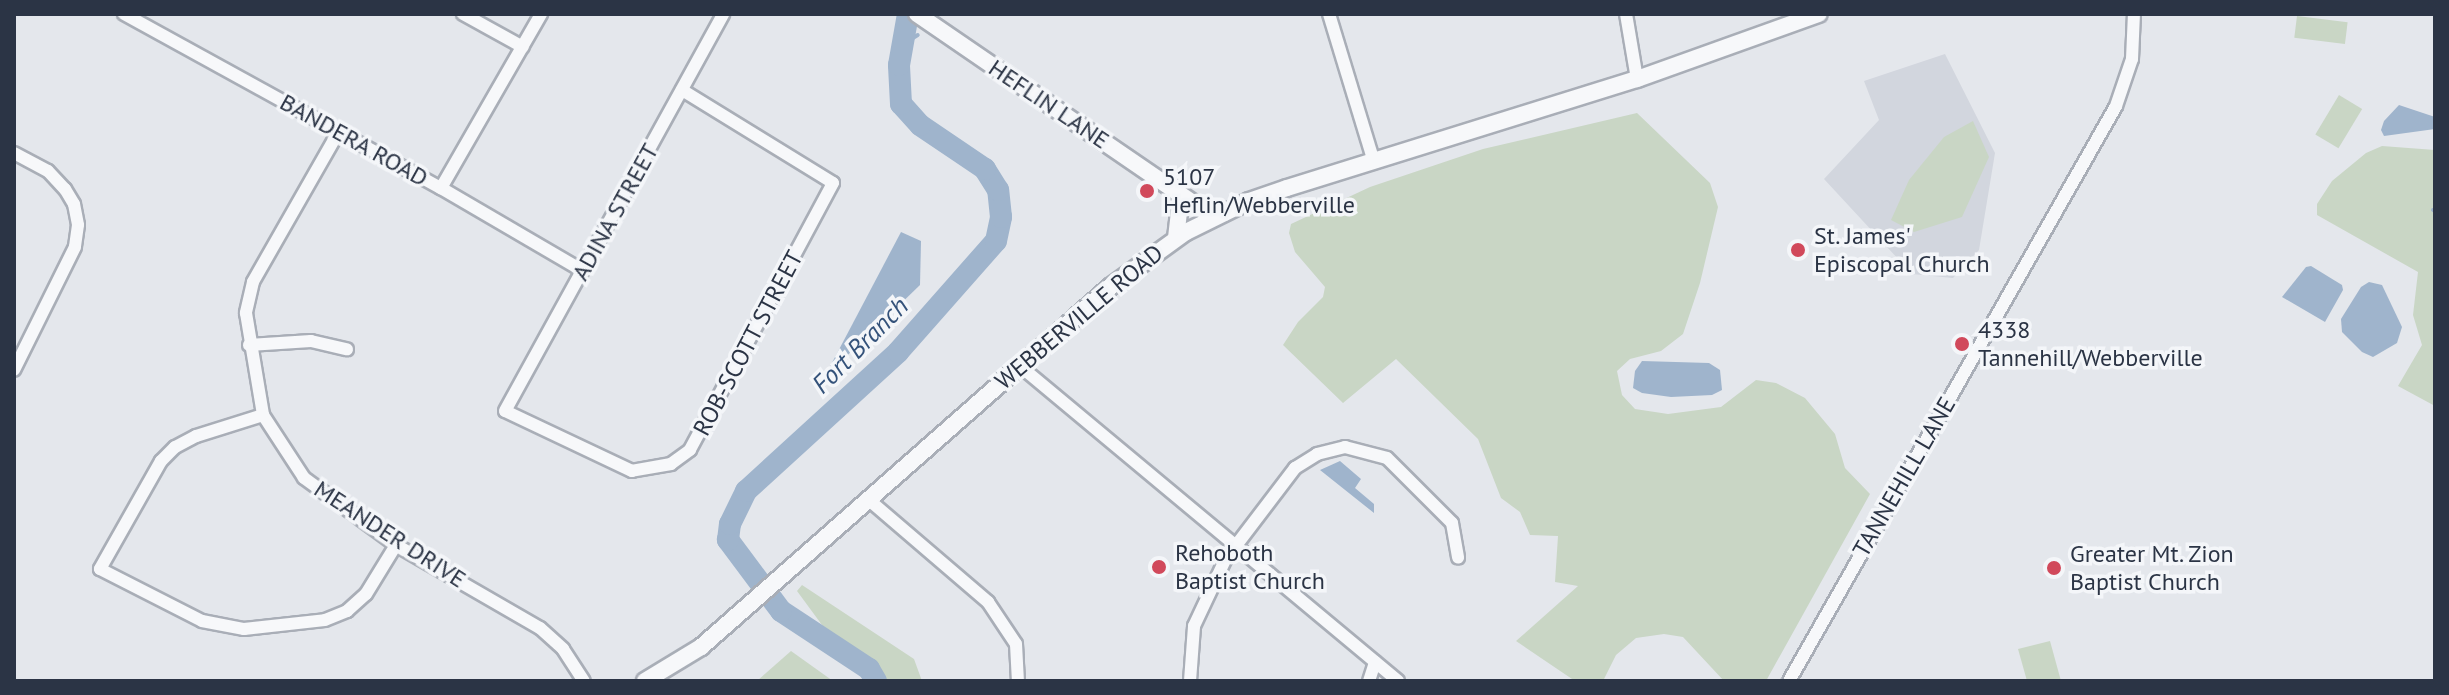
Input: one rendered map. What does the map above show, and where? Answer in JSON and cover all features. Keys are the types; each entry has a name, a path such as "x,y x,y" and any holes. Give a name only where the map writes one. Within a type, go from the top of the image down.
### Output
{"street":[{"name":"BANDERA ROAD","path":"124,14 441,188 583,271"},
{"path":"463,14 523,47"},
{"path":"441,188 541,14"},
{"name":"ADINA STREET","path":"505,411 723,14"},
{"name":"HEFLIN LANE","path":"917,14 1213,217"},
{"path":"1329,14 1374,162"},
{"path":"1626,14 1637,79"},
{"name":"WEBBERVILLE ROAD","path":"645,681 701,647 1127,273 1176,238 1213,217 1287,188 1637,79 1819,14"},
{"name":"TANNEHILL LANE","path":"1789,681 2116,106 2132,59 2134,14"},
{"name":"ROB-SCOTT STREET","path":"505,411 632,471 653,469 681,457 690,450 700,433 833,183 682,90"},
{"name":"MEANDER DRIVE","path":"339,131 253,282 246,313 263,415 304,478 396,545 540,628 563,649 584,681"},
{"path":"14,153 48,171 74,204 78,225 75,247 14,370"},
{"path":"1176,238 1181,195"},
{"path":"249,345 311,341 347,349"},
{"path":"1020,366 1398,681"},
{"path":"263,415 196,436 175,447 161,461 100,569 202,621 244,629 325,620 347,611 366,594 396,545"},
{"path":"1190,681 1194,626 1234,546 1295,468 1317,454 1345,447 1371,451 1400,469 1452,523 1458,557"},
{"path":"869,500 988,602 1016,644 1018,681"},
{"path":"1369,681 1375,662"}],"shaded area":[{"path":"1945,54 1995,153 1979,250 1953,278 1912,274 1824,179 1879,120 1864,81"}],"green space":[{"path":"2297,16 2348,22 2345,44 2294,38"},
{"path":"2339,95 2362,109 2338,148 2315,134"},
{"path":"1637,113 1710,183 1718,207 1700,283 1683,334 1661,351 1630,359 1617,371 1622,395 1635,409 1668,414 1721,407 1756,380 1776,383 1805,398 1835,434 1845,468 1870,494 1766,681 1724,681 1683,637 1664,634 1636,638 1616,655 1603,681 1575,681 1516,641 1578,586 1555,582 1558,536 1530,535 1520,512 1501,498 1478,439 1396,359 1343,403 1283,345 1298,322 1323,297 1325,287 1295,252 1289,233 1291,224 1370,187 1483,149"},
{"path":"1973,121 1989,157 1962,217 1914,232 1891,220 1909,180 1944,137"},
{"path":"2382,146 2435,150 2435,406 2398,386 2422,345 2413,315 2418,272 2317,215 2317,204 2332,181 2366,153"},
{"path":"802,585 914,659 922,681 882,681 874,668 822,625 797,591"},
{"path":"2050,641 2061,681 2027,681 2018,649"},
{"path":"791,651 833,681 757,681"}],"water":[{"path":"2399,105 2435,117 2435,129 2384,136 2381,130 2384,121"},
{"path":"901,232 921,241 920,285 824,378"},
{"path":"2311,266 2342,285 2343,290 2325,322 2282,297 2306,267"},
{"path":"2369,282 2382,285 2402,327 2397,343 2373,357 2362,352 2342,332 2341,319 2361,287"},
{"path":"1642,361 1709,363 1720,370 1722,390 1712,395 1671,397 1642,393 1633,388 1635,371"},
{"path":"1340,461 1361,479 1355,488 1374,504 1374,513 1320,470"}],"waterway":[{"name":"Fort Branch","path":"876,681 869,669 781,611 728,540 730,524 746,491 898,352 996,241 1001,217 998,190 985,169 920,125 901,104 899,65 908,14"},
{"path":"905,43 918,35"}],"place":[{"name":"5107 Heflin/Webberville","path":"1147,191"},
{"name":"St. James' Episcopal Church","path":"1798,250"},
{"name":"4338 Tannehill/Webberville","path":"1962,344"},
{"name":"Rehoboth Baptist Church","path":"1159,567"},
{"name":"Greater Mt. Zion Baptist Church","path":"2054,568"}]}
